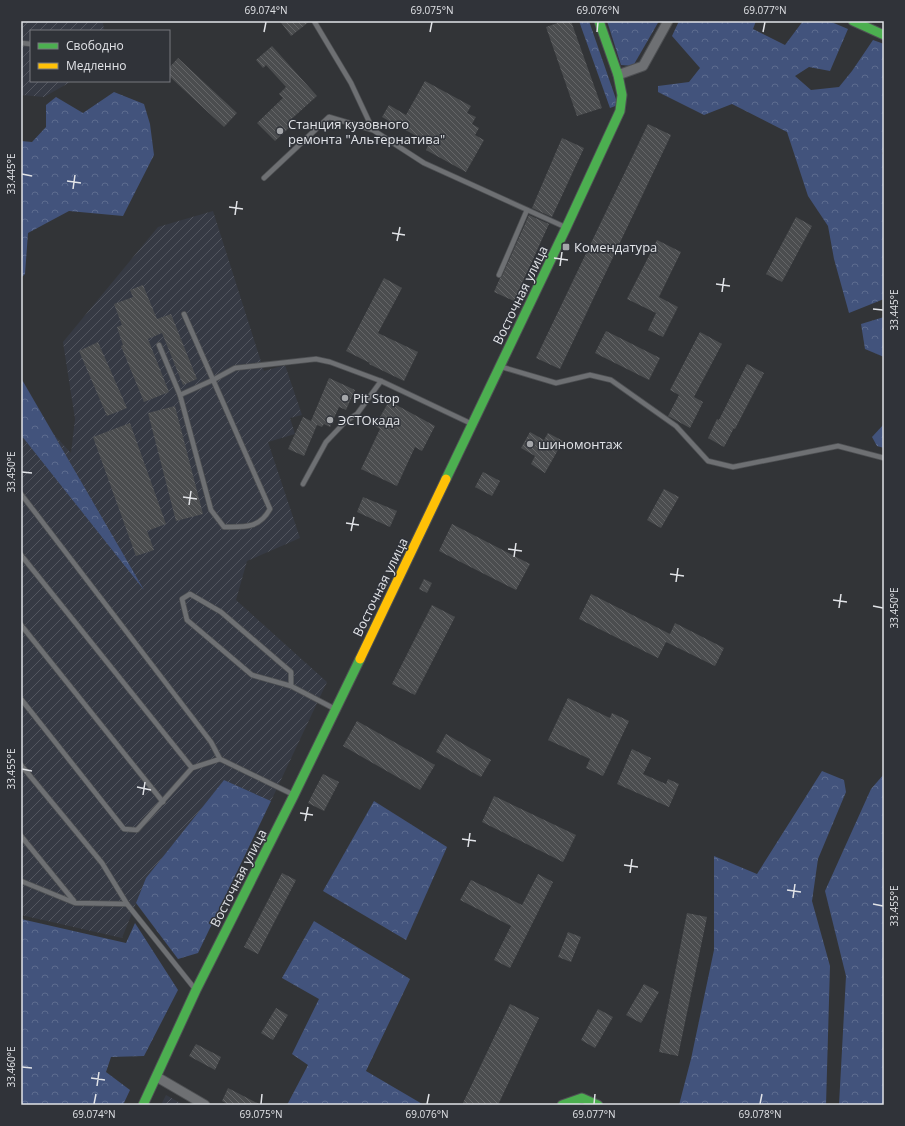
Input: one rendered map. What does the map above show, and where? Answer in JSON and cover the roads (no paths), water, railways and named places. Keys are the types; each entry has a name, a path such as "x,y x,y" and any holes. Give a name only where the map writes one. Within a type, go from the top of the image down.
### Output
{"street":[{"name":"Восточная улица","path":"143,1105 196,990 294,795 407,562 620,111 622,95 618,75 599,21"},
{"path":"618,75 643,66 668,21"},
{"path":"853,21 884,35"},
{"path":"157,1077 205,1105"},
{"path":"562,1105 582,1098 598,1105"}],"lane":[{"path":"314,21 352,83 373,130"},
{"path":"264,178 329,117 373,130 424,163 566,228"},
{"path":"498,275 527,210"},
{"path":"160,345 180,395 211,510 224,527 250,527 266,517 270,510 184,314"},
{"path":"180,395 235,368 316,359 330,362 381,382 472,424"},
{"path":"500,367 556,383 590,375 611,380 676,426 708,461 733,467 838,446 884,458"},
{"path":"303,484 326,442 346,421 357,414 381,382"},
{"path":"21,494 212,742 220,759 294,795"},
{"path":"21,555 192,768"},
{"path":"292,686 291,672 221,612 190,594 182,599 187,620 252,675 292,686 335,709"},
{"path":"21,625 163,802"},
{"path":"21,699 124,829 137,830 192,768 220,759"},
{"path":"21,765 102,863 127,904 196,990"},
{"path":"21,836 75,903"},
{"path":"21,881 75,903 127,904"}],"place":[{"name":"Станция кузовного ремонта \"Альтернатива\"","path":"280,131"},
{"name":"Комендатура","path":"566,247"},
{"name":"Pit Stop","path":"345,398"},
{"name":"ЭСТОкада","path":"330,420"},
{"name":"шиномонтаж","path":"530,444"}]}
